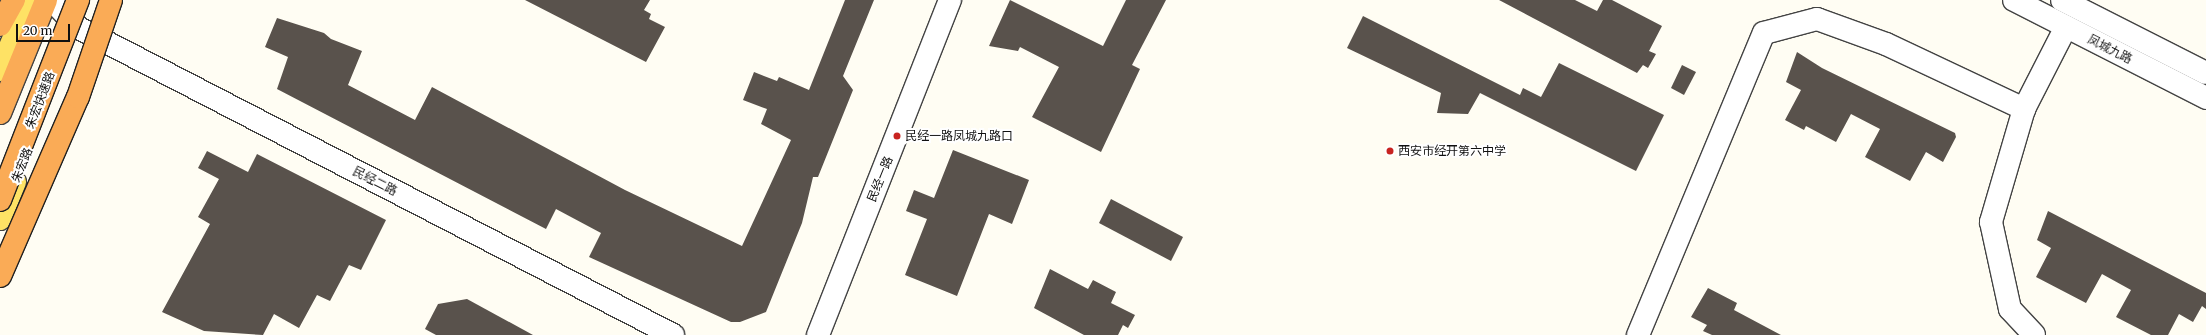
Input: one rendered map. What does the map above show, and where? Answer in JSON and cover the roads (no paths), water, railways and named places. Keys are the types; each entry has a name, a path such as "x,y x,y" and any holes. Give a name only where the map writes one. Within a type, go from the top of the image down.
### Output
{"highway":[{"path":"0,25 14,0"},
{"path":"0,113 46,0"},
{"name":"朱宏快速路","path":"0,200 78,0"},
{"path":"0,276 78,96 111,0"}],"main road":[{"path":"0,70 30,0"},
{"name":"朱宏路","path":"0,219 88,0"}],"street":[{"name":"民经二路","path":"52,0 77,27 673,335"},
{"name":"民经一路","path":"818,335 950,0"},
{"name":"凤城九路","path":"2014,0 2206,98"},
{"name":"凤城九路","path":"2062,0 2206,73"},
{"path":"1638,335 1764,33 1817,19 1886,44 2024,109"},
{"path":"2034,335 2010,310 1991,222 2024,109 2066,27"}],"place":[{"name":"民经一路凤城九路口","path":"897,136"},
{"name":"西安市经开第六中学","path":"1390,151"}]}
